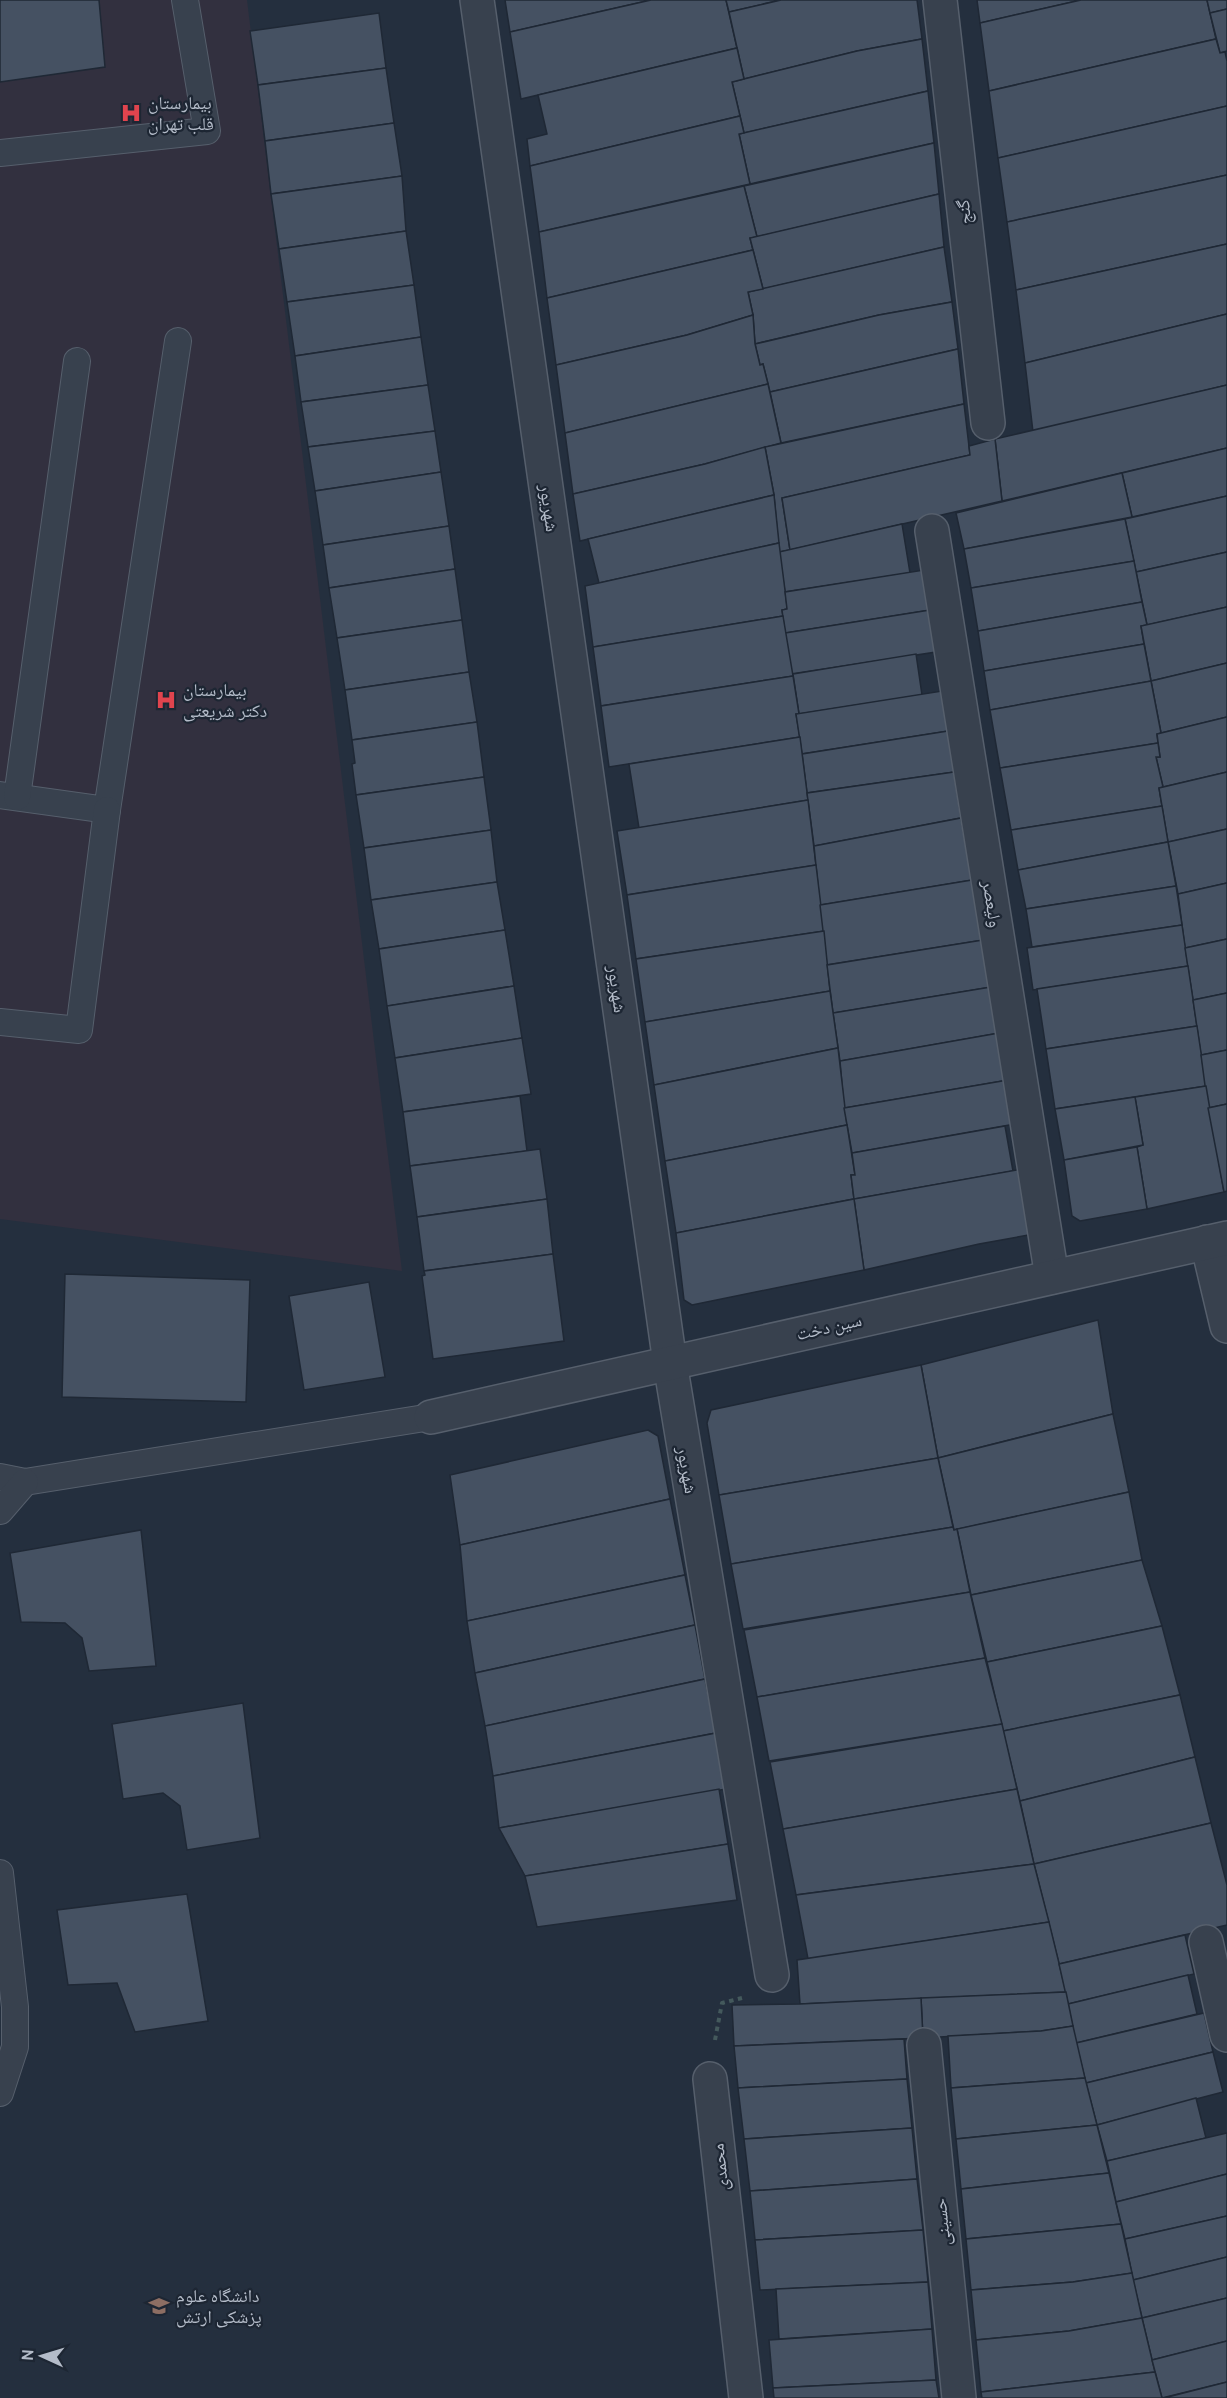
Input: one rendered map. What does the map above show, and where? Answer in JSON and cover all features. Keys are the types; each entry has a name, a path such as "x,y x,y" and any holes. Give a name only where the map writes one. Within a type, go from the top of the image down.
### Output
{"street":[{"name":"شهریور","path":"477,0 669,1363 772,1975"},
{"name":"گنج","path":"940,0 988,423"},
{"name":"ولیعصر","path":"932,531 1053,1277"},
{"name":"سین دخت","path":"431,1417 1217,1240"},
{"path":"1217,1240 1227,1326"},
{"path":"1206,1942 1227,2035"},
{"name":"حسینی","path":"924,2045 959,2398"},
{"name":"محمدی","path":"710,2079 746,2398"}],"lane":[{"path":"0,153 207,131 185,0"},
{"path":"0,1022 79,1030 107,810 178,341"},
{"path":"77,361 9,796 107,810"},
{"path":"0,1477 25,1482 431,1417"},
{"path":"0,1511 25,1482"},
{"path":"0,1873 15,2007 15,2047 0,2093"}],"path":[{"path":"710,2079 722,2003 769,1993 772,1975"}],"shaded area":[{"name":"بیمارستان دکتر شریعتی","path":"0,0 247,0 402,1271 0,1219"}],"building":[{"path":"0,0 99,0 105,67 0,82"},
{"path":"505,0 651,0 510,32"},
{"path":"651,0 726,0 737,48 521,99 510,32"},
{"path":"726,0 781,0 729,12"},
{"path":"781,0 917,0 922,39 857,51 744,79 729,12"},
{"path":"977,0 1081,0 980,23"},
{"path":"1081,0 1207,0 1216,39 989,91 980,23"},
{"path":"1207,0 1227,0 1227,9 1210,13"},
{"path":"1227,9 1227,51 1220,53 1210,13"},
{"path":"379,13 386,68 258,85 250,31"},
{"path":"922,39 928,91 744,133 732,82 857,51"},
{"path":"1216,39 1220,53 1225,52 1227,61 1227,106 998,158 989,91"},
{"path":"737,48 744,79 732,82 740,116 530,166 527,139 547,134 538,95"},
{"path":"386,68 394,123 265,141 258,85"},
{"path":"928,91 934,143 750,184 739,134"},
{"path":"1227,106 1227,175 1007,222 998,158"},
{"path":"740,116 744,133 739,134 750,184 539,232 530,166"},
{"path":"394,123 402,176 271,194 265,141"},
{"path":"934,143 939,194 757,237 744,186"},
{"path":"1227,175 1227,244 1016,290 1007,222"},
{"path":"402,176 406,231 279,249 271,194"},
{"path":"744,186 757,237 750,238 753,250 547,298 539,232"},
{"path":"939,194 944,247 763,289 750,238"},
{"path":"406,231 414,285 287,302 279,249"},
{"path":"1227,244 1227,314 1025,363 1016,290"},
{"path":"944,247 952,302 879,315 755,344 753,315 748,292"},
{"path":"753,250 763,289 748,292 753,315 687,335 556,365 547,298"},
{"path":"414,285 421,337 295,356 287,302"},
{"path":"952,302 958,349 770,392 755,344 879,315"},
{"path":"1227,314 1227,385 1033,432 1025,363"},
{"path":"753,315 755,344 768,384 565,433 556,365 687,335"},
{"path":"421,337 428,385 301,402 295,356"},
{"path":"958,349 964,404 781,443 770,392"},
{"path":"768,384 781,443 705,464 573,494 565,433"},
{"path":"428,385 435,431 308,447 301,402"},
{"path":"1227,385 1227,448 1002,501 995,439"},
{"path":"964,404 970,455 782,498 790,550 779,552 774,495 765,447"},
{"path":"435,431 441,472 315,491 308,447"},
{"path":"995,439 1002,501 790,550 782,498 970,455 969,446"},
{"path":"765,447 774,495 580,541 573,494 705,464"},
{"path":"1227,448 1227,496 1132,517 1122,473"},
{"path":"441,472 449,526 323,545 315,491"},
{"path":"1122,473 1132,517 964,549 956,513"},
{"path":"774,495 779,543 599,583 588,539"},
{"path":"1227,496 1227,552 1136,572 1125,519"},
{"path":"1125,519 1134,561 971,588 964,549"},
{"path":"902,524 910,573 785,592 779,552"},
{"path":"449,526 455,569 329,588 323,545"},
{"path":"779,543 787,606 787,609 782,610 783,616 593,647 585,586"},
{"path":"1227,552 1227,607 1147,625 1136,572"},
{"path":"1134,561 1142,602 978,631 971,588"},
{"path":"455,569 462,620 337,638 329,588"},
{"path":"924,570 930,610 785,633 782,610 787,609 785,592"},
{"path":"1142,602 1147,625 1141,626 1144,644 984,671 978,631"},
{"path":"1227,607 1227,663 1151,681 1141,626"},
{"path":"930,610 936,652 791,674 785,633"},
{"path":"783,616 793,676 601,706 593,647"},
{"path":"462,620 469,672 345,690 337,638"},
{"path":"1144,644 1151,681 990,710 984,671"},
{"path":"916,654 922,695 799,714 793,674"},
{"path":"1227,663 1227,717 1161,733 1151,681"},
{"path":"469,672 477,722 352,740 345,690"},
{"path":"793,676 800,737 609,767 601,706"},
{"path":"1151,681 1161,733 1157,734 1158,743 1000,768 990,710"},
{"path":"942,691 948,731 802,754 796,714"},
{"path":"1227,717 1227,772 1163,787 1156,757 1160,757 1157,734"},
{"path":"477,722 484,777 356,795 352,740"},
{"path":"948,731 954,772 807,793 802,754"},
{"path":"800,737 808,800 639,828 629,764"},
{"path":"1158,743 1160,757 1156,757 1163,787 1159,788 1162,806 1011,830 1000,768"},
{"path":"954,772 961,818 814,846 807,793"},
{"path":"1227,772 1227,829 1168,842 1159,788"},
{"path":"484,777 491,830 364,848 356,795"},
{"path":"808,800 816,865 627,895 617,831"},
{"path":"1162,806 1168,842 1018,870 1011,830"},
{"path":"961,818 972,880 820,905 814,846"},
{"path":"1227,829 1227,883 1178,894 1168,842"},
{"path":"491,830 497,882 371,900 364,848"},
{"path":"1168,842 1176,886 1026,909 1018,870"},
{"path":"816,865 824,931 636,959 627,895"},
{"path":"972,880 983,940 827,965 820,905"},
{"path":"497,882 505,930 379,949 371,900"},
{"path":"1227,883 1227,939 1185,948 1178,894"},
{"path":"1176,886 1182,925 1032,947 1026,909"},
{"path":"1182,925 1188,966 1033,990 1027,948"},
{"path":"505,930 514,986 387,1006 379,949"},
{"path":"824,931 830,991 645,1022 636,959"},
{"path":"1227,939 1227,993 1193,1000 1185,948"},
{"path":"983,940 991,987 833,1013 827,965"},
{"path":"1188,966 1197,1026 1046,1049 1037,989"},
{"path":"514,986 522,1038 395,1058 387,1006"},
{"path":"991,987 999,1033 840,1061 833,1013"},
{"path":"830,991 838,1048 654,1085 645,1022"},
{"path":"1227,993 1227,1050 1201,1055 1193,1000"},
{"path":"1197,1026 1206,1086 1055,1109 1046,1049"},
{"path":"999,1033 1008,1080 844,1108 840,1061"},
{"path":"522,1038 531,1094 403,1112 395,1058"},
{"path":"838,1048 847,1125 665,1161 654,1085"},
{"path":"1227,1050 1227,1104 1208,1108 1201,1055"},
{"path":"1008,1080 1015,1124 852,1153 844,1108"},
{"path":"1206,1086 1224,1192 1147,1209 1137,1147 1143,1145 1135,1097"},
{"path":"520,1096 527,1151 410,1166 403,1112"},
{"path":"1135,1097 1143,1145 1064,1160 1055,1109"},
{"path":"1227,1104 1227,1191 1224,1192 1208,1108"},
{"path":"847,1125 855,1175 851,1175 854,1199 676,1233 665,1161"},
{"path":"1005,1126 1013,1171 854,1199 851,1175 855,1175 852,1153"},
{"path":"1137,1147 1147,1209 1080,1221 1072,1216 1064,1160"},
{"path":"540,1149 547,1199 417,1217 410,1166"},
{"path":"1022,1169 1034,1234 864,1270 854,1199"},
{"path":"547,1199 553,1254 424,1271 417,1217"},
{"path":"854,1199 864,1270 692,1305 684,1300 676,1233"},
{"path":"553,1254 564,1341 433,1359 422,1276 425,1275 424,1271"},
{"path":"65,1274 250,1280 246,1402 62,1397"},
{"path":"369,1282 385,1377 304,1390 289,1296"},
{"path":"1098,1320 1113,1414 938,1458 921,1365"},
{"path":"921,1365 938,1458 719,1495 707,1423 711,1410"},
{"path":"1113,1414 1129,1492 954,1530 938,1458"},
{"path":"648,1430 658,1436 670,1499 460,1545 450,1475"},
{"path":"938,1458 953,1527 731,1564 719,1495"},
{"path":"1129,1492 1142,1560 971,1595 957,1529"},
{"path":"670,1499 685,1575 467,1621 460,1545"},
{"path":"953,1527 954,1530 957,1529 970,1592 743,1629 731,1564"},
{"path":"141,1530 156,1666 89,1671 82,1638 65,1623 21,1622 10,1553"},
{"path":"1142,1560 1162,1626 987,1662 971,1595"},
{"path":"685,1575 695,1625 475,1673 467,1621"},
{"path":"970,1592 985,1658 757,1697 744,1630"},
{"path":"695,1625 705,1679 485,1726 475,1673"},
{"path":"1162,1626 1180,1695 1003,1731 987,1662"},
{"path":"985,1658 1002,1724 769,1761 757,1697"},
{"path":"705,1679 716,1733 493,1776 485,1726"},
{"path":"1180,1695 1195,1757 1020,1801 1003,1731"},
{"path":"243,1703 260,1838 187,1850 180,1806 163,1793 123,1799 112,1724"},
{"path":"1002,1724 1017,1789 783,1829 770,1762"},
{"path":"716,1733 726,1789 499,1828 493,1776"},
{"path":"1195,1757 1211,1823 1034,1864 1020,1801"},
{"path":"719,1789 728,1844 525,1876 499,1828"},
{"path":"1017,1789 1034,1864 796,1895 783,1829"},
{"path":"1211,1823 1227,1885 1227,1925 1059,1964 1034,1864"},
{"path":"728,1844 737,1900 537,1927 525,1876"},
{"path":"1034,1864 1049,1922 808,1959 796,1895"},
{"path":"187,1894 208,2021 135,2032 117,1983 68,1985 57,1910"},
{"path":"1049,1922 1066,1992 800,2004 797,1960"},
{"path":"1185,1935 1194,1974 1068,2004 1059,1964"},
{"path":"1188,1975 1197,2014 1076,2043 1068,2004"},
{"path":"1066,1992 1073,2026 1041,2031 923,2038 921,1998"},
{"path":"921,1998 923,2038 734,2046 732,2005"},
{"path":"1204,2013 1213,2052 1086,2083 1076,2043"},
{"path":"1073,2026 1085,2078 951,2088 948,2036 1041,2031"},
{"path":"904,2039 907,2079 738,2088 734,2046"},
{"path":"1213,2052 1223,2092 1097,2125 1086,2083"},
{"path":"1085,2078 1097,2125 956,2139 951,2088"},
{"path":"907,2079 912,2128 744,2139 738,2088"},
{"path":"1196,2098 1206,2138 1107,2161 1097,2125"},
{"path":"1097,2125 1109,2173 961,2189 956,2139"},
{"path":"912,2128 917,2179 750,2191 744,2139"},
{"path":"1227,2133 1227,2174 1116,2202 1107,2161"},
{"path":"1109,2173 1121,2224 966,2239 961,2189"},
{"path":"1227,2174 1227,2216 1125,2239 1116,2202"},
{"path":"917,2179 923,2230 755,2240 750,2191"},
{"path":"1227,2216 1227,2257 1133,2280 1125,2239"},
{"path":"1121,2224 1132,2273 1073,2282 971,2290 966,2239"},
{"path":"923,2230 928,2282 760,2290 755,2240"},
{"path":"1227,2257 1227,2298 1142,2318 1133,2280"},
{"path":"1132,2273 1142,2318 1069,2331 976,2340 971,2290 1073,2282"},
{"path":"928,2282 932,2329 779,2339 776,2289"},
{"path":"1227,2298 1227,2341 1152,2360 1142,2318"},
{"path":"1142,2318 1155,2372 981,2392 976,2340 1069,2331"},
{"path":"932,2329 936,2380 773,2388 769,2340"},
{"path":"1227,2341 1227,2382 1162,2398 1152,2360"},
{"path":"1155,2372 1162,2398 982,2398 981,2392"},
{"path":"936,2380 939,2398 774,2398 773,2388"},
{"path":"1227,2382 1227,2398 1164,2398"}],"place":[{"name":"بیمارستان قلب تهران","path":"131,113"},
{"name":"بیمارستان دکتر شریعتی","path":"166,700"},
{"name":"دانشگاه علوم پزشکی ارتش","path":"159,2306"}]}
